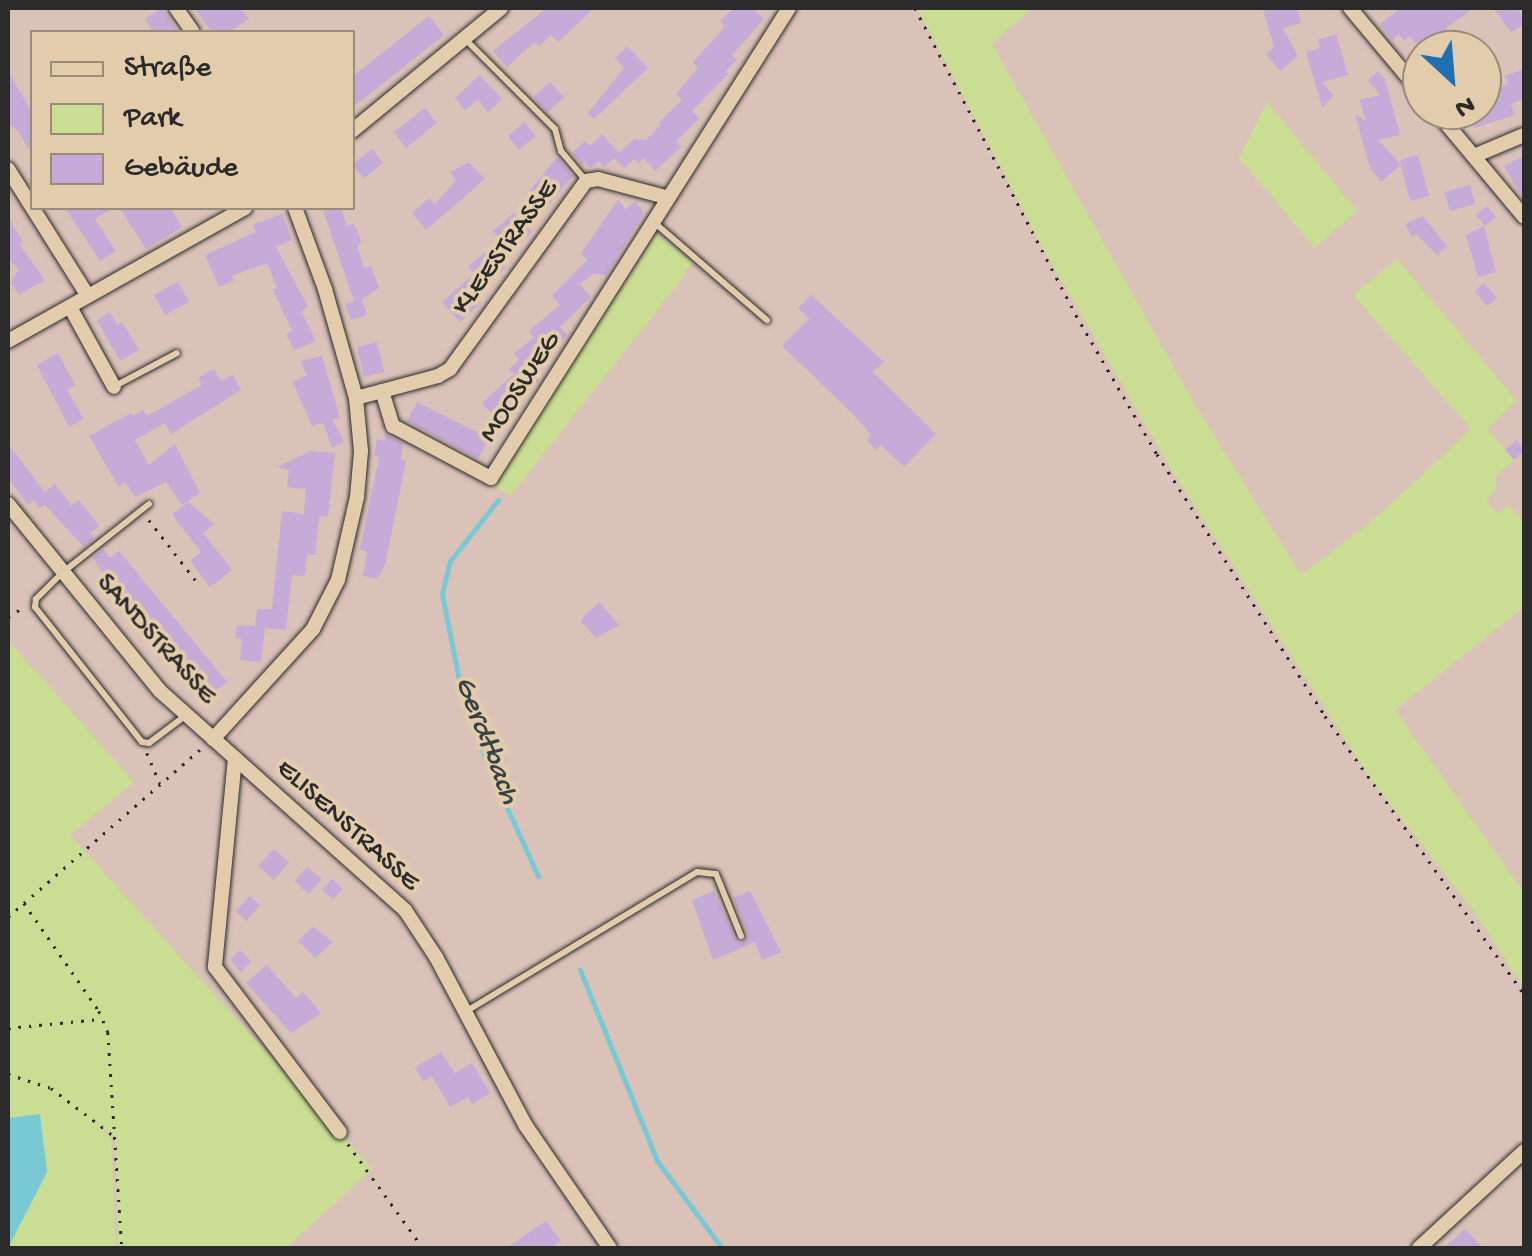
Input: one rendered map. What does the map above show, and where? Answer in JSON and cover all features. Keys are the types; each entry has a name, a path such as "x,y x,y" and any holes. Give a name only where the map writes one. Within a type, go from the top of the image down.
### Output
{"street":[{"path":"176,8 192,30"},
{"path":"355,129 501,8"},
{"path":"665,197 789,8"},
{"path":"1351,8 1402,70"},
{"path":"1453,130 1524,216"},
{"path":"1474,156 1524,136"},
{"path":"8,170 30,205"},
{"name":"KLEESTRASSE","path":"356,398 450,368 586,181 598,180 665,197"},
{"name":"MOOSWEG","path":"382,391 393,426 491,478 656,224 665,197"},
{"path":"33,210 88,296"},
{"path":"8,340 241,210"},
{"path":"213,738 294,652 338,580 357,497 361,451 356,398 326,289 296,210"},
{"path":"70,306 114,387"},
{"name":"SANDSTRASSE","path":"8,504 185,716 213,738"},
{"name":"ELISENSTRASSE","path":"213,738 404,910 466,1012 526,1126 610,1248"},
{"path":"235,758 214,967 340,1132"},
{"path":"1419,1248 1524,1151"}],"lane":[{"path":"466,40 555,130 561,151 586,181"},
{"path":"656,224 768,320"},
{"path":"114,387 177,354"},
{"name":"SANDSTRASSE","path":"62,573 149,504"},
{"path":"62,573 36,599 35,607 142,742 149,743 185,716"},
{"path":"466,1012 697,872 716,874 741,936"}],"path":[{"path":"915,8 1076,315 1157,454 1325,716 1395,818 1470,912 1524,994"},
{"path":"142,510 200,586"},
{"path":"8,617 36,599"},
{"path":"8,917 213,738"},
{"path":"142,742 160,784"},
{"path":"24,902 103,1019 111,1046 122,1248"},
{"path":"8,1028 103,1019"},
{"path":"8,1074 52,1088 115,1136"},
{"path":"340,1132 376,1189 423,1248"}],"green space":[{"path":"917,8 1032,8 992,44 1195,405 1301,575 1377,517 1471,429 1353,295 1397,259 1517,401 1487,429 1514,460 1496,477 1496,489 1486,500 1497,514 1509,505 1524,523 1524,607 1395,710 1524,893 1524,988 1475,913 1370,778 1176,477 1046,254"},
{"path":"1267,102 1357,211 1315,248 1239,158"},
{"path":"657,234 692,262 678,284 511,495 492,485"},
{"path":"8,640 134,782 70,835 372,1169 286,1248 118,1248 115,1137 89,1118 111,1138 116,1248 9,1248 21,1215 47,1172 40,1115 8,1118"}],"water":[{"path":"40,1114 47,1172 8,1248 8,1118"}],"building":[{"path":"162,8 177,30 152,30 145,19"},
{"path":"194,8 240,8 249,19 232,30 210,30"},
{"path":"547,8 594,8 558,42 551,35 539,46 535,42 507,67 493,51"},
{"path":"734,8 753,8 764,19 732,55 737,60 725,72 728,74 692,111 699,119 676,141 681,147 655,171 644,158 639,163 634,159 624,168 614,158 604,167 599,161 590,168 585,162 582,165 572,153 585,141 590,146 602,134 619,153 634,139 646,140 661,125 659,122 682,100 676,94 698,68 693,62 725,27 720,21"},
{"path":"1263,8 1297,8 1301,23 1283,28 1298,56 1280,71 1266,54 1274,47"},
{"path":"1401,8 1474,8 1447,30 1402,30 1402,38 1399,34 1392,40 1380,24"},
{"path":"1493,8 1519,8 1524,24 1511,32"},
{"path":"429,16 444,35 355,106 355,75"},
{"path":"1336,34 1348,75 1322,82 1334,96 1322,107 1306,52 1320,48 1318,40"},
{"path":"627,46 648,68 594,119 588,113 624,68 615,58"},
{"path":"1524,69 1524,99 1511,104 1515,115 1502,119 1502,86 1508,84 1505,76"},
{"path":"8,71 30,109 30,152 18,131 8,124"},
{"path":"1378,71 1385,79 1400,135 1378,140 1401,165 1381,182 1370,168 1355,114 1366,121 1360,100 1380,95 1368,80"},
{"path":"480,75 502,99 488,112 478,100 465,110 455,98"},
{"path":"550,82 564,97 548,112 533,97"},
{"path":"425,108 437,123 406,148 394,132"},
{"path":"524,122 536,136 519,150 508,136"},
{"path":"372,149 383,163 364,178 355,163"},
{"path":"1418,155 1429,196 1410,201 1400,160"},
{"path":"1524,156 1524,201 1504,166"},
{"path":"557,157 573,176 547,207 529,192"},
{"path":"469,162 485,179 426,230 412,213 429,198 435,204 456,180 450,172"},
{"path":"1470,185 1475,204 1450,211 1444,192"},
{"path":"618,200 626,209 635,201 644,213 606,275 593,274 580,284 591,297 560,327 568,335 548,352 553,358 534,375 539,381 518,400 523,406 501,425 482,403 514,374 509,369 519,360 514,354 534,337 529,331 560,305 552,296 587,260 581,253"},
{"path":"1487,206 1496,217 1485,226 1476,215"},
{"path":"66,210 110,210 95,219 116,251 100,261"},
{"path":"121,210 171,210 182,227 146,249"},
{"path":"323,210 342,210 347,226 354,224 364,268 371,266 379,288 362,299 367,315 351,320 345,304 354,301"},
{"path":"514,213 532,232 500,261 506,268 474,295 481,303 460,322 442,302 474,274 468,267 500,239 493,231"},
{"path":"282,214 292,240 276,247 308,307 301,311 316,341 294,350 286,334 292,331 273,290 277,288 267,263 232,276 234,281 219,287 205,255 256,232 253,225"},
{"path":"1423,216 1447,246 1437,255 1416,234 1412,237 1405,224"},
{"path":"8,217 23,242 19,244 45,280 19,295 11,283 18,269 8,258"},
{"path":"1484,226 1496,272 1478,277 1466,235"},
{"path":"178,282 189,302 165,315 154,295"},
{"path":"1484,283 1497,298 1487,306 1475,291"},
{"path":"811,295 884,362 873,372 936,434 904,467 881,445 876,450 867,440 871,435 854,415 782,346 809,319 798,308"},
{"path":"110,312 117,325 122,322 139,350 120,361 97,320"},
{"path":"377,342 384,372 364,377 357,347"},
{"path":"58,353 75,385 67,390 84,419 69,427 37,365"},
{"path":"322,356 340,418 333,420 344,442 332,448 323,423 312,426 293,382 307,375 300,361"},
{"path":"214,369 221,381 233,375 241,390 171,434 165,423 135,440 149,465 175,444 200,493 182,505 166,482 135,497 125,482 119,487 89,436 131,413 133,416 143,410 147,416 202,385 198,378"},
{"path":"417,402 489,438 478,459 407,421"},
{"path":"385,433 403,443 401,460 406,461 385,565 377,579 363,576 367,551 360,550 379,457 374,456 377,439 385,441"},
{"path":"1517,440 1524,451 1514,460 1505,450"},
{"path":"8,444 45,492 55,484 71,505 79,500 99,526 90,533 95,538 84,547 45,505 40,508 34,500 28,505 8,478"},
{"path":"311,451 335,453 328,517 319,516 315,555 307,554 305,576 292,575 286,630 265,628 261,662 240,660 242,639 235,638 237,625 255,626 257,609 272,609 282,511 304,514 306,489 287,487 289,470 277,467"},
{"path":"188,502 214,524 203,533 232,570 210,587 190,561 201,552 172,515"},
{"path":"103,549 110,558 119,551 227,682 206,699 98,567 93,558"},
{"path":"599,602 619,625 596,638 580,620"},
{"path":"274,849 289,862 274,880 258,866"},
{"path":"307,867 322,879 309,894 295,881"},
{"path":"332,879 343,889 333,899 322,890"},
{"path":"714,891 735,939 741,943 748,934 733,898 750,891 781,952 762,960 755,942 713,960 692,900"},
{"path":"250,896 260,905 246,921 236,911"},
{"path":"313,927 333,942 315,958 298,941"},
{"path":"240,950 251,961 241,972 230,960"},
{"path":"267,965 296,998 303,992 321,1013 291,1033 246,983"},
{"path":"441,1052 455,1073 472,1063 490,1093 472,1104 468,1097 450,1107 432,1076 423,1081 415,1067"},
{"path":"546,1221 561,1241 550,1248 506,1248"},
{"path":"1465,1229 1483,1248 1444,1248"}],"waterway":[{"name":"Gerdtbach","path":"498,500 450,561 442,594 461,690 489,768 538,876"},
{"name":"Gerdtbach","path":"580,970 657,1161 722,1248"}]}
